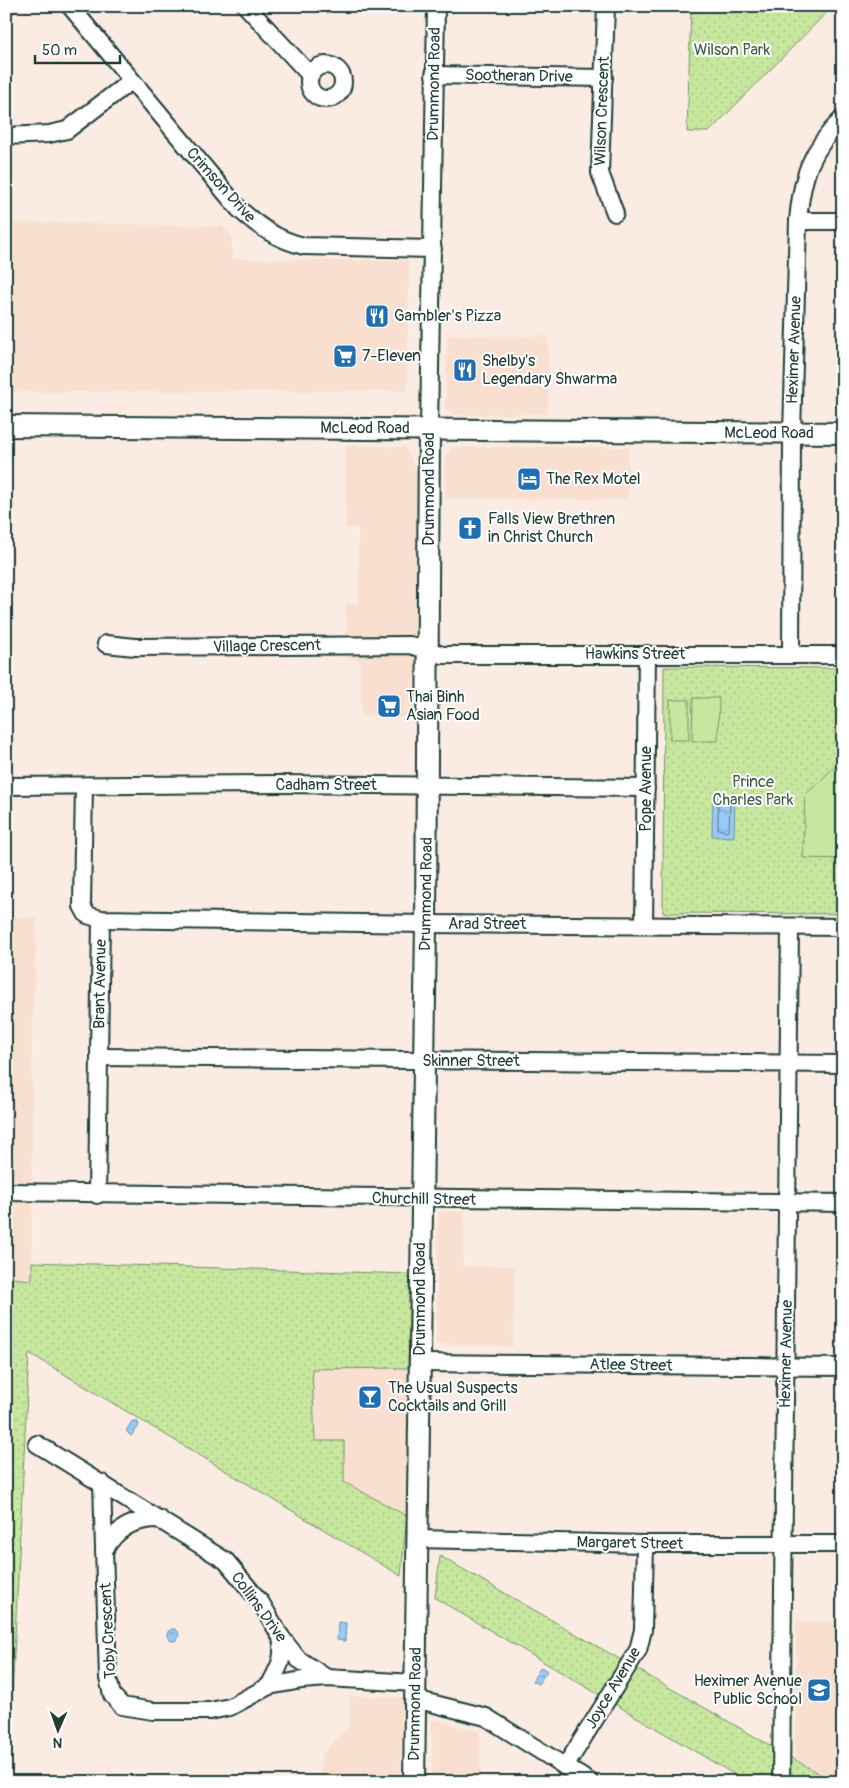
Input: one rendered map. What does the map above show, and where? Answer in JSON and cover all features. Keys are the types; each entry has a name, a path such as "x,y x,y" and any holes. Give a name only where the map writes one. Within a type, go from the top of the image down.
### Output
{"main road":[{"name":"McLeod Road","path":"6,426 429,428 792,434 843,433"},
{"name":"Drummond Road","path":"414,1782 426,924 429,428"}],"street":[{"name":"Crimson Drive","path":"70,6 239,209 258,227 287,242 304,246 433,249"},
{"path":"246,6 310,75"},
{"name":"Drummond Road","path":"429,428 436,6"},
{"name":"Wilson Crescent","path":"606,6 600,173 614,213"},
{"name":"Sootheran Drive","path":"434,75 604,78"},
{"path":"6,136 49,134 66,130 131,81"},
{"name":"Heximer Avenue","path":"791,654 792,434 798,221 801,186 811,161 826,135 843,118"},
{"path":"798,221 843,221"},
{"name":"Village Crescent","path":"106,644 135,647 410,645 428,651"},
{"name":"Hawkins Street","path":"428,651 443,655 843,655"},
{"name":"Pope Avenue","path":"644,925 647,654"},
{"name":"Cadham Street","path":"6,786 427,785 646,788"},
{"name":"Brant Avenue","path":"84,786 82,906 87,915 101,919 97,1195"},
{"name":"Arad Street","path":"101,919 843,927"},
{"name":"Heximer Avenue","path":"781,1782 790,927"},
{"name":"Skinner Street","path":"100,1057 843,1064"},
{"name":"Churchill Street","path":"6,1192 97,1195 843,1204"},
{"name":"Atlee Street","path":"420,1363 843,1367"},
{"name":"Collins Drive","path":"37,1444 160,1518 226,1561 261,1603 281,1637 298,1659 327,1678 415,1691 486,1717 590,1782"},
{"name":"Toby Crescent","path":"102,1483 108,1678 112,1695 122,1706 153,1710 210,1711 230,1707 269,1686 327,1678"},
{"path":"104,1550 112,1537 125,1526 141,1519 160,1518"},
{"name":"Margaret Street","path":"417,1539 645,1544 843,1544"},
{"name":"Joyce Avenue","path":"565,1767 638,1650 643,1630 645,1544"},
{"path":"269,1686 281,1664 284,1652 281,1637"}],"shaded area":[{"path":"6,222 222,226 232,237 232,259 409,261 407,391 6,392"},
{"path":"447,335 548,336 548,414 454,415 445,408"},
{"path":"346,445 405,447 418,474 413,717 362,716 360,659 347,659 346,604 359,603 358,528 346,528"},
{"path":"452,447 628,447 628,499 446,499 445,456"},
{"path":"6,917 37,918 32,1045 32,1280 11,1278 6,1275"},
{"path":"438,1211 464,1212 463,1266 515,1266 513,1346 436,1344"},
{"path":"312,1368 408,1368 407,1516 344,1482 315,1441"},
{"name":"Heximer Avenue Public School","path":"796,1621 843,1622 843,1782 836,1782 795,1757"},
{"path":"349,1696 403,1697 400,1782 321,1782 321,1755 350,1724"},
{"path":"432,1719 479,1731 481,1782 432,1782"}],"green space":[{"path":"6,6 23,6 6,19"},
{"name":"Wilson Park","path":"691,6 833,6 709,132 687,132"},
{"name":"Prince Charles Park","path":"664,667 843,668 843,914 663,913"},
{"path":"693,698 719,698 718,741 692,741"},
{"path":"670,700 689,700 689,740 670,740"},
{"path":"843,759 843,859 803,858 805,795"},
{"path":"32,1262 410,1274 408,1368 312,1369 315,1441 344,1441 344,1482 407,1516 401,1576 29,1353 8,1779 6,1275 11,1278 32,1280"},
{"path":"440,1556 834,1782 747,1782 435,1598"}],"water":[{"path":"713,795 735,795 734,837 712,836"},
{"path":"132,1421 138,1422 139,1426 131,1436 126,1431"},
{"path":"338,1622 346,1623 345,1641 337,1640"},
{"path":"171,1629 175,1629 179,1635 175,1641 171,1641 167,1637 167,1633"},
{"path":"541,1667 547,1671 538,1684 532,1681"}],"place":[{"name":"Gambler's Pizza","path":"377,316"},
{"name":"7-Eleven","path":"345,356"},
{"name":"Shelby's Legendary Shwarma","path":"465,370"},
{"name":"The Rex Motel","path":"529,479"},
{"name":"Falls View Brethren in Christ Church","path":"470,528"},
{"name":"Thai Binh Asian Food","path":"389,706"},
{"name":"The Usual Suspects Cocktails and Grill","path":"370,1397"},
{"name":"Heximer Avenue Public School","path":"819,1690"}]}
